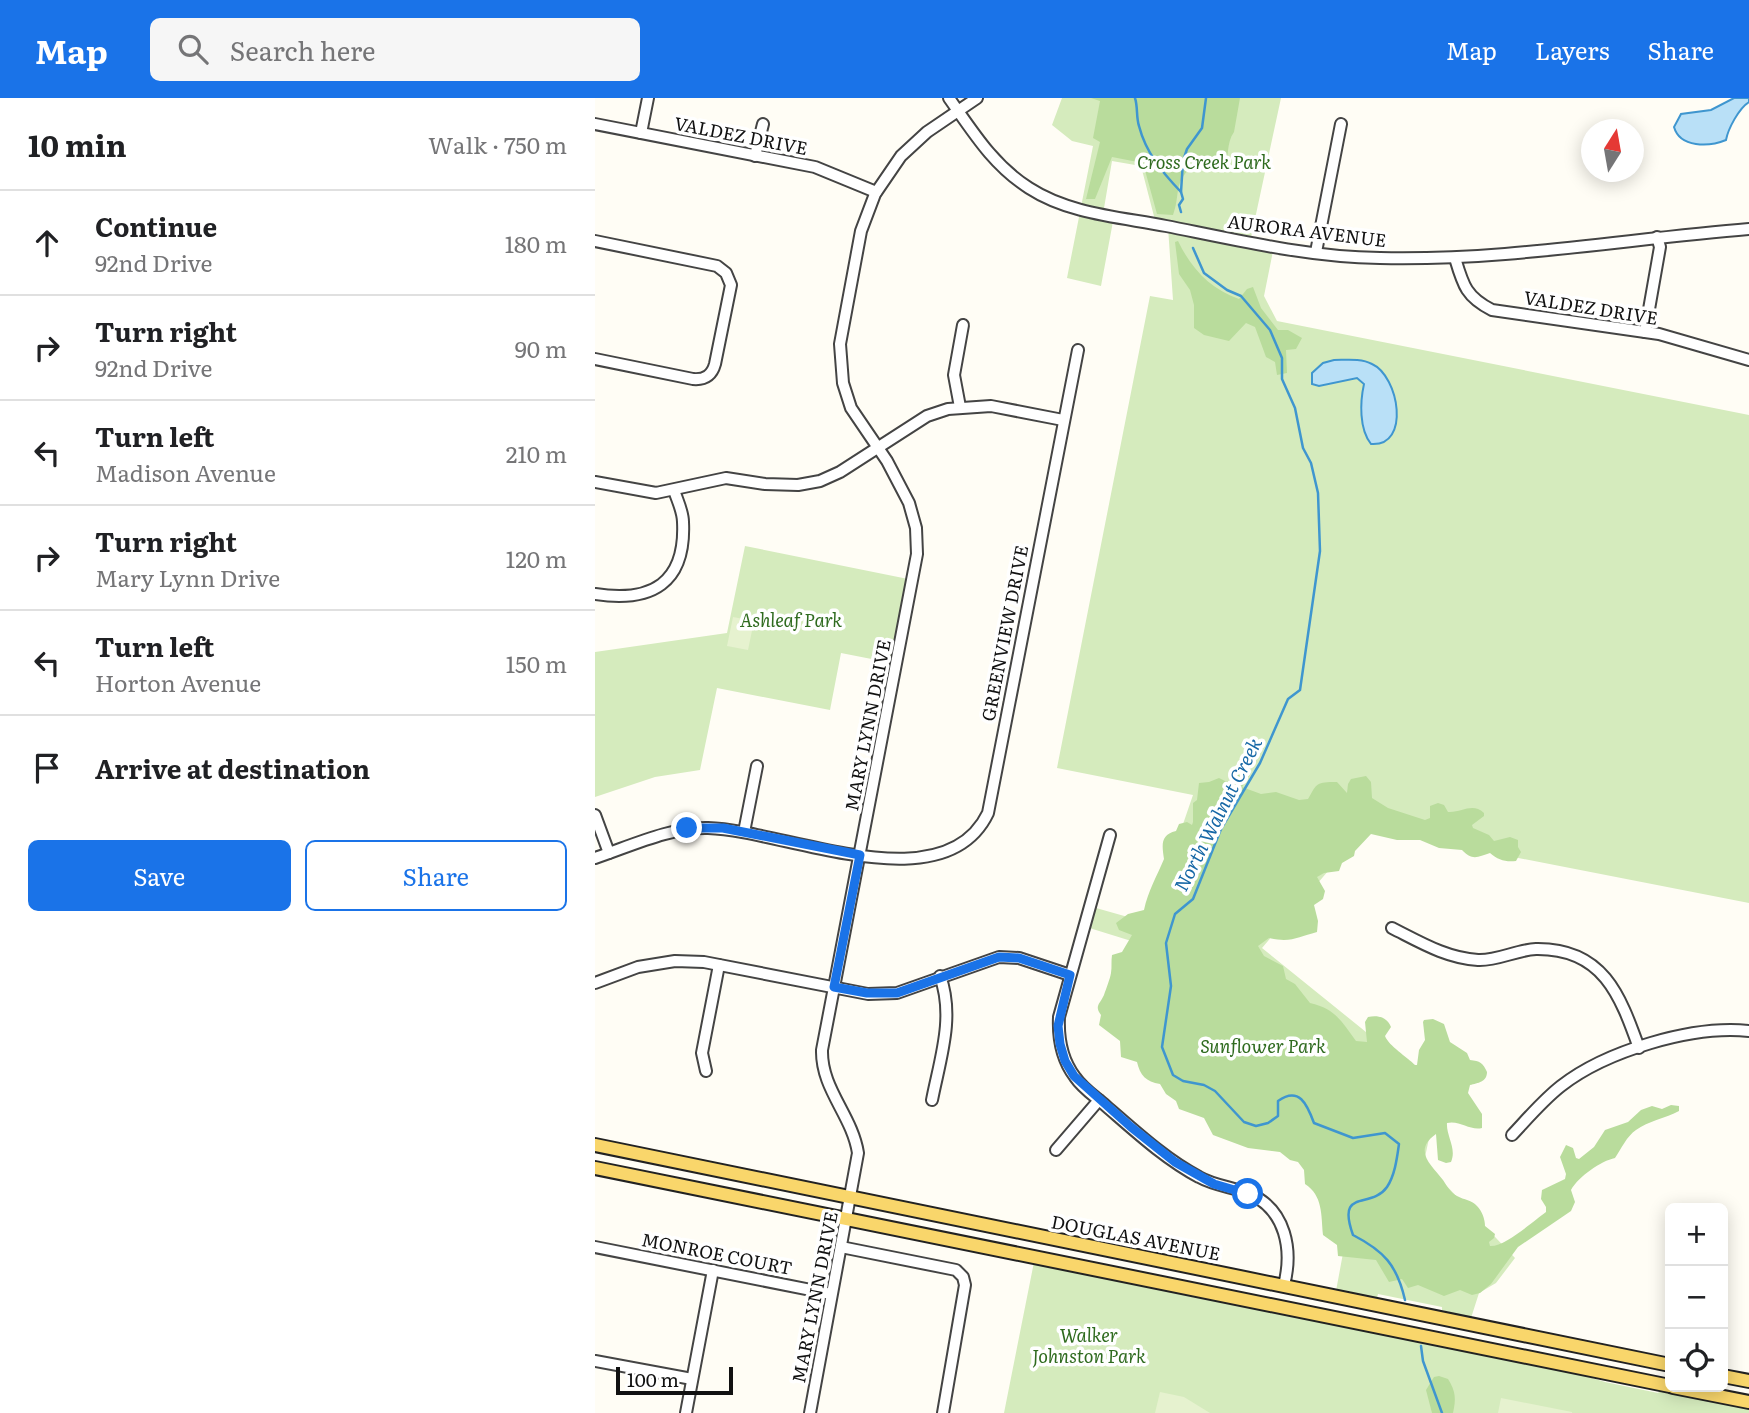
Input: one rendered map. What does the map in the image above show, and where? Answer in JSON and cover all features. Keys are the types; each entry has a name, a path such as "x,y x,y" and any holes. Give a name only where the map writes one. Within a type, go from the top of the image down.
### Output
{"main road":[{"name":"DOUGLAS AVENUE","path":"595,1145 1665,1364"},
{"path":"595,1168 1665,1385"},
{"path":"1728,1377 1749,1381"},
{"path":"1701,1392 1749,1402"}],"street":[{"path":"641,133 648,98"},
{"name":"AURORA AVENUE","path":"949,98 999,166 1044,197 1071,208 1316,252 1368,258 1455,258 1749,229"},
{"name":"MARY LYNN DRIVE","path":"810,1413 858,1153 850,1123 824,1073 822,1058 917,554 916,528 909,503 878,448 851,408 843,383 841,336 861,234 876,192 901,156 927,132 977,98"},
{"name":"VALDEZ DRIVE","path":"595,124 815,167 876,192"},
{"path":"755,156 763,124"},
{"path":"1316,252 1341,124"},
{"path":"1644,332 1660,247 1657,237"},
{"path":"595,241 716,266 726,273 731,285 715,364 707,377 693,379 595,359"},
{"name":"VALDEZ DRIVE","path":"1455,258 1463,284 1471,296 1492,310 1644,332 1749,360"},
{"path":"960,407 954,375 963,325"},
{"name":"GREENVIEW DRIVE","path":"595,858 688,828 723,828 860,855 915,860 956,846 978,829 988,813 1078,350"},
{"path":"595,482 656,493 726,478 783,485 820,481 840,472 927,416 960,407 991,406 1063,420"},
{"path":"595,594 622,597 639,595 662,585 674,574 682,542 683,519 674,490"},
{"path":"744,832 757,766"},
{"path":"595,815 608,853"},
{"path":"1110,835 1059,1017 1060,1044 1065,1061 1074,1076 1099,1100 1175,1162 1214,1184 1248,1194 1263,1202 1272,1211 1280,1222 1288,1248 1284,1285"},
{"path":"1392,928 1431,948 1459,958 1490,960 1535,949 1563,952 1582,959 1596,968 1621,1000 1639,1048"},
{"path":"595,984 658,962 688,960 867,993 897,993 988,959 1009,957 1070,975"},
{"path":"706,1071 702,1053 719,965"},
{"path":"932,1101 948,1014 945,989 940,976"},
{"path":"1512,1135 1544,1100 1563,1084 1606,1059 1699,1031 1749,1031"},
{"path":"1056,1150 1099,1100"},
{"name":"MONROE COURT","path":"595,1247 831,1294"},
{"path":"841,1248 955,1270 963,1277 965,1285 943,1413"},
{"path":"686,1413 713,1270"},
{"path":"595,1361 692,1379"}],"green space":[{"name":"Cross Creek Park","path":"1062,98 1281,98 1250,242 1274,246 1264,296 1277,321 1749,415 1749,903 1365,828 1262,948 1439,1091 1424,1162 1515,1258 1496,1283 1479,1293 1471,1318 1442,1310 1442,1307 1378,1294 1377,1298 1336,1291 1346,1237 1331,1179 1141,944 1083,926 1089,906 1149,923 1193,795 1057,768 1150,296 1173,300 1168,227 1156,224 1141,166 1112,161 1103,214 1114,216 1101,286 1067,278 1093,146 1072,141 1052,125"},
{"name":"Cross Creek Park","path":"1091,98 1240,98 1225,170 1188,170 1179,186 1173,215 1157,214 1143,163 1112,157 1095,199 1086,199 1100,142 1093,138 1100,101"},
{"path":"1178,241 1195,269 1210,283 1239,299 1247,289 1253,287 1261,308 1278,330 1288,330 1302,338 1296,349 1286,350 1287,373 1277,375 1275,362 1266,357 1255,327 1246,323 1229,341 1204,335 1194,328 1194,305 1190,290 1179,274 1175,242"},
{"name":"Ashleaf Park","path":"745,546 913,580 897,664 841,653 830,710 717,688 700,770 655,777 595,797 595,652 727,633"},
{"path":"733,617 754,621 748,650 727,646"},
{"name":"Sunflower Park","path":"1239,767 1250,768 1251,773 1242,787 1261,794 1276,792 1299,800 1308,799 1318,784 1330,782 1337,782 1347,793 1351,779 1366,776 1371,782 1372,798 1388,808 1425,820 1430,818 1430,806 1438,803 1444,805 1448,812 1475,808 1484,813 1484,816 1472,825 1473,828 1489,835 1494,841 1510,837 1518,840 1521,852 1516,861 1508,861 1490,853 1472,857 1462,850 1439,848 1420,840 1397,840 1371,834 1355,851 1354,856 1342,863 1339,871 1317,877 1325,891 1323,899 1314,905 1318,921 1317,932 1289,940 1269,938 1258,946 1264,956 1283,966 1286,979 1295,984 1310,1003 1332,1013 1356,1041 1367,1042 1365,1022 1368,1017 1382,1018 1391,1027 1385,1036 1387,1040 1417,1065 1419,1050 1425,1040 1423,1022 1433,1019 1444,1024 1450,1042 1467,1053 1470,1060 1484,1066 1487,1072 1485,1078 1470,1085 1468,1093 1482,1114 1482,1128 1447,1123 1453,1152 1451,1162 1438,1160 1436,1134 1425,1146 1425,1152 1426,1158 1451,1191 1473,1202 1480,1210 1485,1226 1495,1234 1489,1242 1490,1246 1503,1243 1546,1212 1541,1199 1542,1190 1565,1179 1560,1157 1566,1145 1573,1148 1576,1158 1579,1159 1594,1147 1605,1130 1628,1122 1641,1110 1652,1106 1662,1109 1671,1105 1679,1106 1679,1111 1636,1130 1615,1158 1597,1166 1579,1180 1571,1190 1575,1202 1571,1211 1518,1247 1491,1284 1480,1293 1472,1295 1460,1290 1444,1296 1418,1285 1408,1288 1402,1279 1389,1282 1376,1260 1338,1256 1337,1245 1323,1235 1318,1200 1305,1184 1304,1170 1298,1162 1290,1160 1280,1152 1248,1148 1213,1135 1204,1118 1179,1109 1176,1101 1166,1094 1160,1084 1144,1077 1137,1062 1121,1057 1120,1041 1099,1025 1101,1015 1098,1007 1110,978 1112,955 1122,952 1132,935 1119,930 1116,923 1128,914 1144,910 1164,859 1165,838 1176,831 1179,824 1187,822 1192,825 1193,803 1197,800 1199,783 1219,778 1227,782 1232,780"},
{"name":"Walker Johnston Park","path":"1034,1262 1563,1369 1605,1382 1658,1393 1661,1390 1749,1409 1749,1413 1004,1413"},
{"path":"1434,1377 1448,1379 1453,1388 1453,1413 1432,1413 1426,1390"},
{"path":"1160,1392 1184,1397 1210,1413 1155,1413"},
{"path":"1501,1398 1572,1412 1572,1413 1498,1413"}],"water":[{"path":"1734,98 1749,98 1749,102 1741,109 1726,140 1712,144 1696,144 1677,134 1674,127 1681,114 1711,110"},
{"path":"1334,360 1368,362 1381,371 1389,382 1397,410 1396,423 1392,434 1384,442 1371,444 1364,431 1364,384 1357,378 1319,386 1312,384 1312,373 1323,363"}],"waterway":[{"path":"1135,98 1138,123 1146,145 1161,169 1181,192"},
{"name":"North Walnut Creek","path":"1181,212 1179,205 1183,199 1183,161 1187,149 1202,128 1206,98"},
{"name":"North Walnut Creek","path":"1193,248 1204,273 1227,290 1241,296 1270,330 1282,358 1282,379 1295,408 1303,448 1311,463 1318,493 1320,551 1300,690 1288,699 1260,763 1221,829 1193,899 1175,914 1166,943 1171,986 1162,1047 1173,1075 1215,1091 1244,1122 1256,1126 1268,1123 1278,1116 1278,1101 1291,1095 1301,1099 1314,1123 1353,1138 1385,1133 1399,1144 1394,1172 1387,1187 1380,1194 1352,1205 1349,1220 1353,1235 1388,1260 1398,1277 1405,1300"},
{"name":"North Walnut Creek","path":"1421,1346 1423,1361 1442,1413"}],"route":[{"path":"687,828 723,828 860,855 834,987 876,994 897,993 999,957 1019,958 1070,975 1058,1026 1065,1061 1074,1076 1175,1162 1198,1177 1248,1194"}]}
